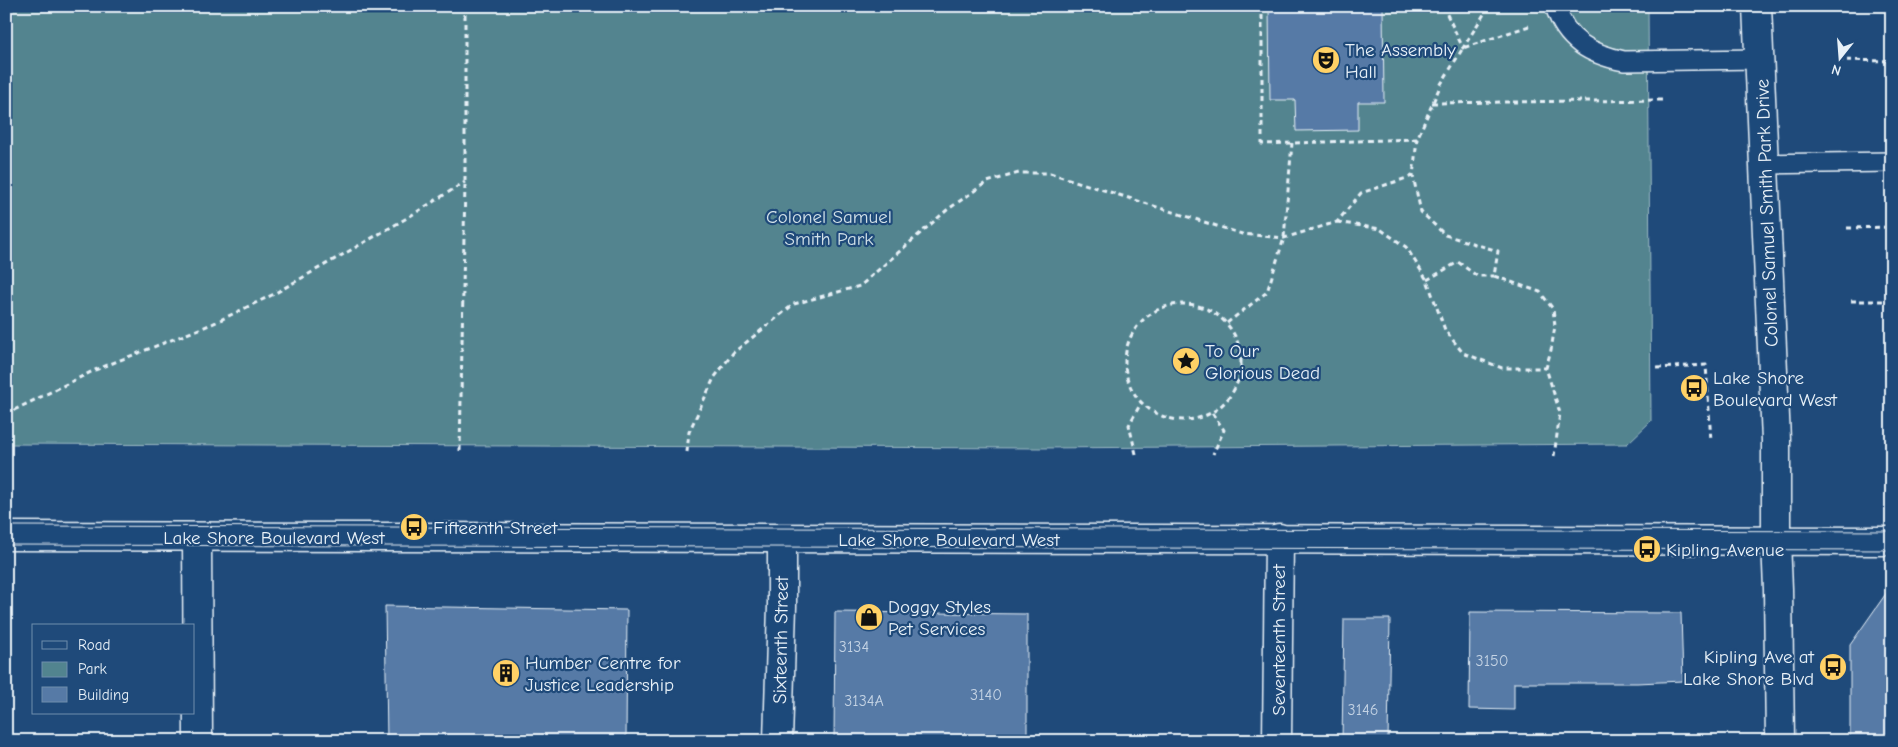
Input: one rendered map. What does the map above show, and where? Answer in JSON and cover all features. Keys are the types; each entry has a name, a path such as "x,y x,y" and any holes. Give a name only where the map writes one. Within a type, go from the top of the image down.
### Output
{"main road":[{"name":"Colonel Samuel Smith Park Drive","path":"1757,6 1776,440 1776,541"},
{"name":"Lake Shore Boulevard West","path":"6,536 1892,541"},
{"path":"198,537 198,741"},
{"name":"Seventeenth Street","path":"1277,741 1279,538"},
{"name":"Sixteenth Street","path":"778,741 782,539"},
{"path":"1776,541 1780,741"}],"lane":[{"path":"1556,12 1570,34 1585,48 1604,57 1624,61 1759,59"},
{"path":"1764,164 1892,162"}],"path":[{"path":"460,451 465,182 465,6"},
{"path":"1262,6 1262,144 1417,139"},
{"path":"1443,6 1463,48"},
{"path":"1489,6 1440,84 1417,139 1413,176 1421,212 1445,235 1498,251 1494,276"},
{"path":"1463,48 1556,12"},
{"path":"1838,60 1892,61"},
{"path":"1432,103 1662,100"},
{"path":"1227,323 1267,292 1284,238 1292,143"},
{"path":"687,452 689,432 709,387 733,353 794,304 860,286 947,210 987,182 1019,173 1050,173 1242,234 1284,238 1337,222 1380,229 1406,247 1427,280 1445,330 1463,353 1502,368 1546,368"},
{"path":"1337,222 1361,192 1413,176"},
{"path":"6,414 95,370 212,324 272,295 407,218 465,182"},
{"path":"1847,228 1892,227"},
{"path":"1427,280 1458,262 1477,276 1494,276 1540,292 1553,310 1555,326 1546,368 1560,413 1554,456"},
{"path":"1850,301 1892,300"},
{"path":"1191,304 1211,310 1227,323 1238,342 1242,362 1238,382 1228,400 1212,413 1194,420 1177,420 1158,415 1141,403 1129,387 1124,367 1126,346 1137,325 1158,309 1171,305 1191,304"},
{"path":"1657,368 1706,366 1711,441"},
{"path":"1136,454 1129,425 1141,403"},
{"path":"1212,413 1224,430 1213,454"}],"green space":[{"name":"Colonel Samuel Smith Park","path":"6,6 1648,6 1651,421 1627,444 1039,448 6,444"}],"building":[{"name":"The Assembly Hall","path":"1269,6 1383,6 1384,102 1358,102 1358,130 1296,131 1295,100 1270,100"},
{"path":"1892,585 1892,741 1850,741 1850,645"},
{"name":"Humber Centre for Justice Leadership","path":"385,606 627,610 626,741 387,741"},
{"path":"835,612 1027,614 1027,741 834,741"},
{"path":"1470,612 1681,613 1683,681 1514,683 1514,710 1469,709"},
{"path":"1344,619 1390,619 1388,741 1342,741"}],"tram line":[{"path":"6,526 1892,531"},
{"path":"6,545 1892,550"}],"place":[{"name":"The Assembly Hall","path":"1326,60"},
{"name":"To Our Glorious Dead","path":"1186,361"},
{"name":"Lake Shore Boulevard West","path":"1694,388"},
{"name":"Fifteenth Street","path":"414,527"},
{"name":"Kipling Avenue","path":"1647,549"},
{"name":"Doggy Styles Pet Services","path":"869,617"},
{"name":"Kipling Ave at Lake Shore Blvd","path":"1833,667"},
{"name":"Humber Centre for Justice Leadership","path":"506,673"}]}
